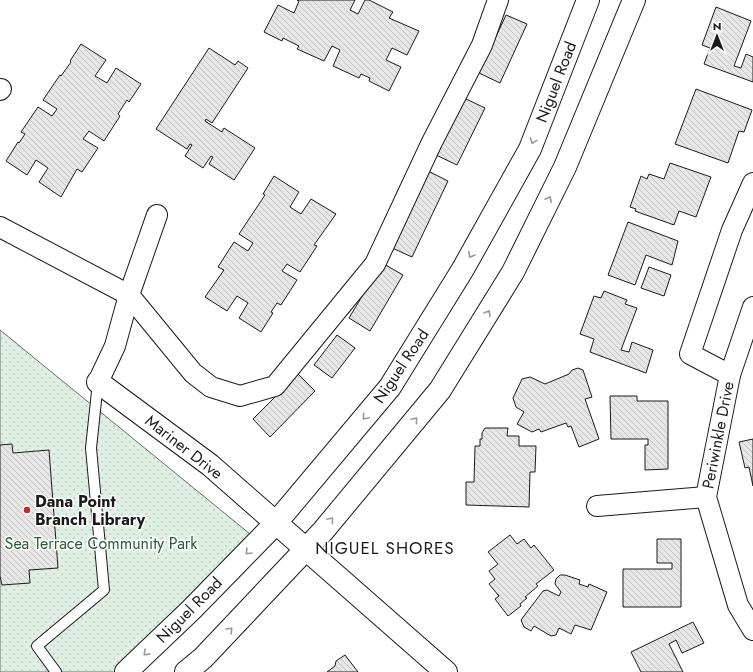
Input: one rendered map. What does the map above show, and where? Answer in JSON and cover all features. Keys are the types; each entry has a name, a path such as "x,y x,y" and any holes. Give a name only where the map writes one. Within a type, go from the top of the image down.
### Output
{"main road":[{"name":"Niguel Road","path":"126,672 191,610 275,524 390,387 463,269 530,149 588,0"},
{"path":"186,672 203,658 306,549 440,390 513,272 565,167 634,0"},
{"name":"Mariner Drive","path":"98,382 210,465 275,524 306,549 446,672"}],"street":[{"path":"0,227 129,295 193,373 211,387 240,396 275,386 375,264 432,142 482,45 498,0"},
{"path":"730,375 690,354 732,230 753,183"},
{"path":"98,382 115,346 129,295 157,215"},
{"name":"Periwinkle Drive","path":"753,307 730,375 706,497 738,605 753,630"},
{"path":"597,506 706,497"}],"lane":[{"path":"56,672 37,646 104,590 90,448 98,382"}],"green space":[{"name":"Sea Terrace Community Park","path":"0,330 250,534 114,672 0,672"}],"building":[{"path":"297,0 355,0 350,10 358,14 365,0 369,0 393,12 389,18 419,31 407,55 392,48 386,60 401,67 389,91 369,81 370,78 361,74 359,78 333,66 340,50 332,46 324,61 297,49 299,46 283,38 282,41 264,32 278,5 294,13 299,1"},
{"path":"716,7 751,21 734,66 741,68 746,54 753,57 753,82 704,64 710,48 702,45"},
{"path":"506,15 527,24 500,83 479,73"},
{"path":"81,44 106,60 95,76 107,83 116,68 141,84 129,102 127,100 118,114 120,116 104,141 89,131 83,139 98,148 82,172 77,169 61,197 39,182 48,168 36,160 27,175 6,161 25,134 21,132 38,107 52,116 57,109 43,100 71,62 70,61"},
{"path":"209,48 235,65 238,61 248,68 212,123 206,119 205,121 222,132 224,128 255,148 234,180 209,164 213,157 211,156 203,168 185,156 192,145 190,144 187,149 156,129"},
{"path":"696,89 752,110 744,132 739,131 728,163 675,144"},
{"path":"464,98 485,108 457,165 436,155"},
{"path":"670,163 711,177 696,217 679,211 674,225 635,211 636,209 630,207 641,176 647,179 649,174 664,179"},
{"path":"426,170 448,181 412,257 390,247"},
{"path":"274,176 299,192 290,207 301,214 311,199 336,214 314,245 317,246 300,272 287,264 282,271 297,280 281,305 277,303 271,312 273,313 261,332 239,318 248,303 237,296 227,311 205,297 224,270 218,267 234,242 248,251 253,243 239,234 265,195 263,194"},
{"path":"628,222 678,241 672,265 646,255 635,285 608,275"},
{"path":"382,263 403,275 370,331 349,318"},
{"path":"649,267 671,275 664,296 641,288"},
{"path":"604,291 627,300 625,304 637,308 621,350 629,352 632,342 653,350 646,373 590,352 594,339 580,334 594,296 601,298"},
{"path":"337,335 355,348 332,378 314,365"},
{"path":"578,368 583,370 592,397 585,399 599,439 579,447 571,426 568,427 566,423 541,432 539,429 532,432 517,424 524,412 516,407 513,398 522,379 530,377 545,384 569,374 572,370"},
{"path":"298,374 315,391 270,437 253,419"},
{"path":"610,396 637,396 637,401 668,401 668,469 645,470 645,445 648,445 648,439 611,439"},
{"path":"485,428 508,428 507,436 519,436 519,446 536,446 535,472 530,472 529,507 466,505 466,482 474,482 475,446 480,446 480,439 482,439 482,433"},
{"path":"753,439 753,486 749,467 745,468 739,442"},
{"name":"Dana Point Branch Library","path":"12,444 13,453 49,450 58,568 29,570 30,583 2,585 0,576 0,445"},
{"path":"510,535 517,544 524,539 531,548 534,545 554,570 536,584 538,586 525,597 527,598 520,604 521,606 508,616 495,599 499,596 489,584 495,579 489,571 498,564 488,552"},
{"path":"657,539 681,539 681,607 623,607 623,569 672,569 672,563 657,563"},
{"path":"560,575 565,575 580,580 579,584 588,587 589,584 607,592 591,630 575,625 571,634 559,628 556,635 551,636 534,626 531,631 524,627 521,620 543,591 547,590 559,596 561,592 555,584 556,579"},
{"path":"693,622 704,643 682,653 676,640 669,644 683,672 641,672 631,652"},
{"path":"345,655 358,672 327,672 335,666 336,661"}],"place":[{"name":"Dana Point Branch Library","path":"27,510"}],"district":[{"name":"NIGUEL SHORES","path":"385,548"}]}
